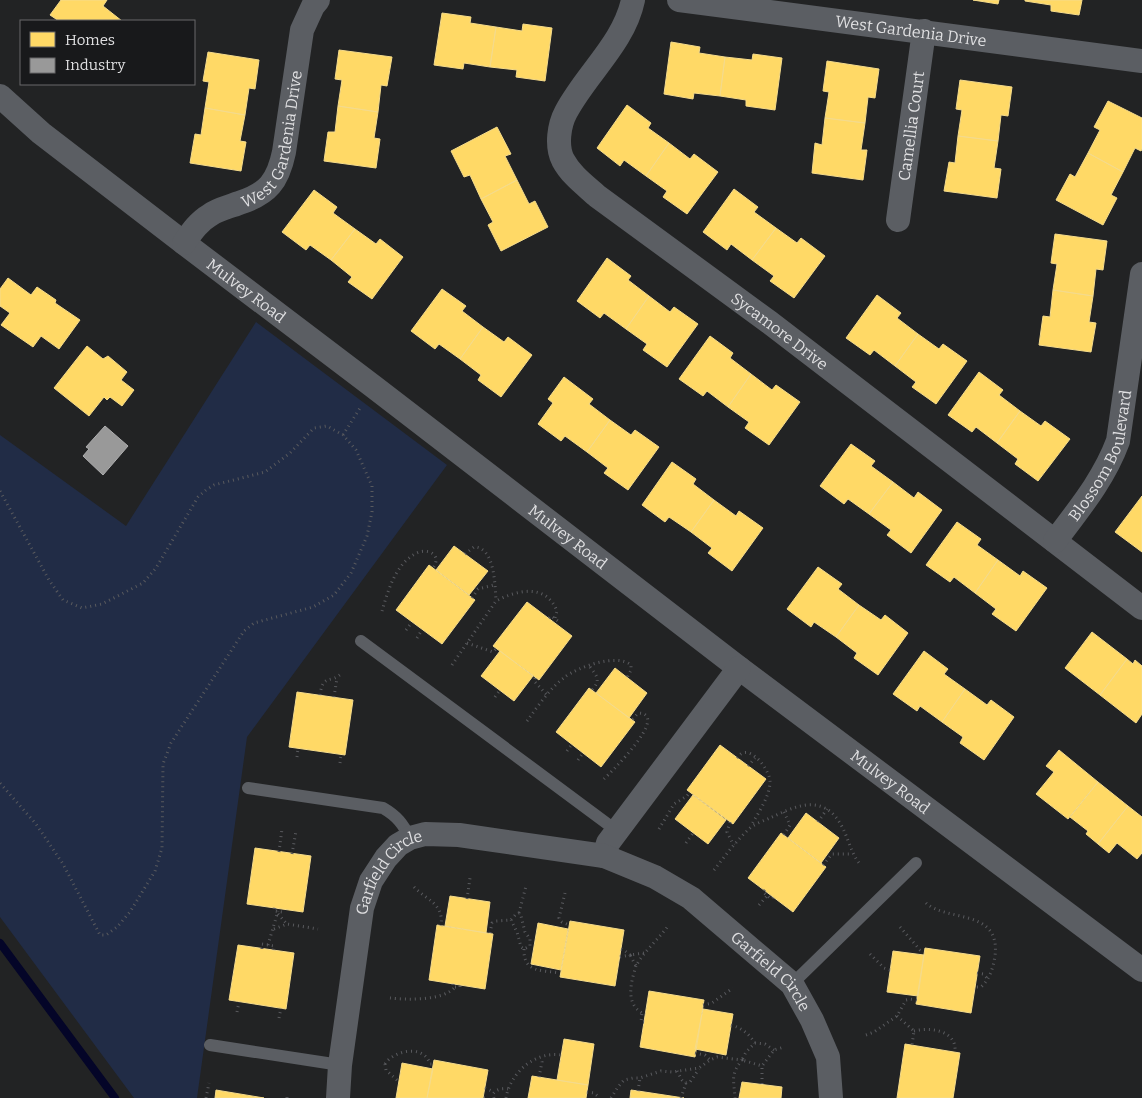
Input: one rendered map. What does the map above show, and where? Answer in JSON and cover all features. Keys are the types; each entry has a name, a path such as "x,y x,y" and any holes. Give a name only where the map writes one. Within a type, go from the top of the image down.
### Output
{"street":[{"name":"West Gardenia Drive","path":"184,243 197,225 209,215 260,194 272,184 280,168 284,152 302,30 313,6 318,0"},
{"name":"Sycamore Drive","path":"633,0 630,12 620,33 566,112 560,129 559,147 562,158 568,168 580,182 597,196 769,322 1142,608"},
{"name":"West Gardenia Drive","path":"679,0 1142,61"},
{"name":"Camellia Court","path":"898,220 924,31"},
{"name":"Mulvey Road","path":"0,96 40,133 739,668 1142,970"},
{"name":"Blossom Boulevard","path":"1054,541 1097,484 1110,462 1118,441 1142,274"},
{"path":"604,856 608,843 739,668"},
{"name":"Garfield Circle","path":"338,1098 340,1065 362,908 371,881 386,858 398,845 410,838 425,834 460,835 604,856 655,877 692,898 792,984 812,1020 828,1056 831,1098"}],"lane":[{"path":"361,641 617,831"},
{"path":"248,788 383,808 396,816 410,838"},
{"path":"792,984 916,863"},
{"path":"210,1044 340,1065"}],"path":[{"path":"343,435 374,387"},
{"path":"0,491 49,580 63,600 82,608 102,604 143,583 156,568 198,498 214,485 265,472 290,453 314,428 326,426 343,435 356,450 372,486 372,512 368,536 351,573 334,595 313,607 254,623 244,631 171,743 163,764 162,848 155,871 130,912 117,927 106,935 100,934 63,864 36,824 0,783"},
{"path":"465,554 474,547 479,547 485,551 493,569 496,601"},
{"path":"382,611 391,583 413,554 420,551 433,553 436,561 433,568"},
{"path":"472,598 478,589 494,585"},
{"path":"452,665 496,601 523,591 544,595 551,600 557,611 555,618 558,621 556,624"},
{"path":"549,618 551,616 555,618"},
{"path":"406,630 412,622"},
{"path":"416,638 422,630"},
{"path":"467,643 493,652 496,649"},
{"path":"528,721 566,677 590,666 610,660 627,662 631,665 631,670 627,678"},
{"path":"590,666 598,678 598,682 592,690"},
{"path":"334,697 337,678 342,673"},
{"path":"320,695 323,683 328,678 337,678"},
{"path":"536,678 534,681 548,696"},
{"path":"495,697 500,690"},
{"path":"604,779 634,747 646,729 648,721 642,713 638,713 632,720"},
{"path":"567,751 572,744"},
{"path":"297,757 298,748"},
{"path":"714,870 751,827 768,793 771,781 768,771 755,758 745,752 741,753 737,758"},
{"path":"578,760 583,753"},
{"path":"340,763 341,754"},
{"path":"748,766 755,758"},
{"path":"659,829 674,804 688,796 690,792"},
{"path":"751,827 800,806 810,804 820,806 834,815 844,831 852,849 852,854 861,865"},
{"path":"818,822 827,809"},
{"path":"784,812 790,825 784,835"},
{"path":"730,822 727,832 735,844"},
{"path":"279,852 282,829"},
{"path":"292,854 296,831"},
{"path":"686,843 693,833"},
{"path":"823,865 832,854 852,854"},
{"path":"467,899 470,878"},
{"path":"524,949 532,943 522,925 519,913 526,886"},
{"path":"414,887 439,909 442,918 441,926"},
{"path":"764,890 763,892 767,896 771,899 773,897"},
{"path":"565,893 559,918 562,922 569,925"},
{"path":"759,905 767,896"},
{"path":"926,903 934,908 982,923 989,931 994,942 995,954 988,979 981,988 975,987"},
{"path":"275,908 274,911 278,912 287,924"},
{"path":"278,912 282,912 282,909"},
{"path":"268,945 278,912"},
{"path":"490,933 492,923 511,920 519,913"},
{"path":"511,920 521,947 524,949 524,961 530,968 560,973"},
{"path":"274,929 287,924 318,929"},
{"path":"644,1022 641,1022 644,1014 638,1010 632,1000 630,991 632,980 636,966 644,953 668,926"},
{"path":"900,927 920,950 924,952"},
{"path":"262,949 262,944 274,946 273,950"},
{"path":"621,949 630,955 636,966"},
{"path":"620,957 644,953"},
{"path":"870,954 884,968 890,970"},
{"path":"977,973 983,974 988,979"},
{"path":"390,998 412,1000 427,998 452,990 454,985 460,988 460,985"},
{"path":"703,1004 712,1004 733,988"},
{"path":"866,1035 874,1032 897,1016 906,1000 917,1000"},
{"path":"237,1012 239,1002"},
{"path":"280,1018 281,1008"},
{"path":"897,1016 914,1031"},
{"path":"731,1025 750,1035 755,1043"},
{"path":"914,1031 927,1029 945,1033 953,1040 954,1052"},
{"path":"912,1045 914,1031"},
{"path":"755,1043 766,1044 774,1050"},
{"path":"736,1098 732,1082 735,1069 746,1052 755,1043"},
{"path":"762,1084 762,1066 774,1050 784,1047"},
{"path":"399,1082 382,1064 393,1055 412,1051 425,1056 430,1064 433,1064"},
{"path":"695,1053 705,1055 710,1060"},
{"path":"506,1098 512,1080 526,1064 532,1060 557,1055 561,1056"},
{"path":"681,1098 686,1083 690,1082 700,1068 717,1057 742,1060 762,1066"},
{"path":"539,1078 541,1058"},
{"path":"611,1098 624,1080 640,1078 661,1071 700,1068"},
{"path":"677,1071 686,1083"},
{"path":"638,1091 640,1078"},
{"path":"206,1098 209,1083"},
{"path":"485,1088 490,1097 500,1089 508,1089"},
{"path":"587,1092 594,1093 600,1098"}],"shaded area":[{"path":"256,322 447,465 247,737 197,1098 134,1098 0,917 0,435 126,526"}],"building: Homes":[{"path":"61,0 107,0 103,6 121,20 58,20 50,15"},
{"path":"973,0 999,0 998,4"},
{"path":"1025,0 1082,0 1079,15 1051,11 1051,5"},
{"path":"442,13 471,17 470,23 496,27 490,67 464,63 463,69 434,65"},
{"path":"523,24 552,28 545,81 516,77 517,70 490,67 496,27 522,31"},
{"path":"671,42 700,47 699,53 725,57 720,96 694,93 693,99 664,94"},
{"path":"339,50 392,57 387,86 381,85 378,112 338,106 342,80 335,79"},
{"path":"208,52 259,60 255,89 249,88 245,115 205,108 209,82 203,81"},
{"path":"753,54 782,58 775,110 746,106 746,100 720,96 725,57 752,60"},
{"path":"827,61 879,69 875,98 868,97 865,123 825,118 829,92 823,91"},
{"path":"960,80 1012,87 1008,116 1001,115 998,141 958,136 962,110 956,109"},
{"path":"1108,101 1142,118 1142,149 1141,151 1135,148 1123,172 1088,153 1100,130 1094,127"},
{"path":"627,105 651,123 648,128 669,143 646,176 624,160 620,166 597,148"},
{"path":"338,106 378,112 374,138 380,139 376,168 324,161 328,132 335,132"},
{"path":"205,108 245,115 240,141 246,142 241,171 190,163 195,134 201,135"},
{"path":"825,118 865,123 861,150 867,150 863,180 812,173 815,143 822,145"},
{"path":"497,127 511,154 505,156 517,180 481,199 470,175 464,177 451,151"},
{"path":"958,136 998,141 994,168 1001,169 997,198 944,191 949,162 955,163"},
{"path":"669,143 690,159 694,154 718,172 687,214 663,197 667,191 646,176"},
{"path":"1088,153 1123,172 1111,195 1117,198 1103,225 1056,200 1070,174 1075,177"},
{"path":"517,180 529,204 535,201 548,227 501,251 488,225 493,222 481,199"},
{"path":"734,189 758,207 754,212 776,228 752,260 731,244 727,250 703,232"},
{"path":"314,190 337,207 333,213 355,229 331,260 310,245 306,250 282,232"},
{"path":"776,228 797,243 801,238 825,256 794,298 770,281 774,276 752,260"},
{"path":"355,229 376,244 380,239 403,257 372,299 348,282 352,277 331,260"},
{"path":"1055,234 1107,241 1103,270 1096,269 1093,296 1053,290 1057,264 1051,263"},
{"path":"607,258 631,276 628,280 649,296 626,329 604,313 600,318 577,301"},
{"path":"8,278 31,295 37,287 56,300 55,303 80,320 59,349 41,336 33,347 1,325 10,313 0,306 0,289"},
{"path":"442,289 466,306 462,311 483,327 460,359 439,344 435,349 411,331"},
{"path":"1053,290 1093,296 1089,322 1096,323 1091,352 1039,345 1043,316 1050,317"},
{"path":"877,295 901,313 897,318 918,334 895,366 874,350 870,355 846,338"},
{"path":"649,296 670,312 674,307 698,324 667,367 643,350 647,344 626,329"},
{"path":"483,327 504,342 508,337 532,355 501,397 478,380 481,375 460,359"},
{"path":"918,334 939,349 943,344 967,361 936,404 912,387 916,382 895,366"},
{"path":"710,336 733,353 730,358 751,374 728,407 707,391 703,396 679,379"},
{"path":"87,346 103,359 108,356 127,372 121,380 134,390 122,406 110,397 107,400 104,397 89,416 54,388"},
{"path":"979,372 1003,390 999,395 1020,411 997,443 976,427 972,432 948,415"},
{"path":"751,374 772,390 776,385 800,402 769,445 745,428 749,422 728,407"},
{"path":"564,377 593,399 589,404 610,420 587,452 565,436 561,441 538,424 553,403 548,399"},
{"path":"1020,411 1041,426 1045,421 1070,439 1038,481 1015,464 1018,459 997,443"},
{"path":"610,420 631,435 635,430 659,447 628,490 604,473 608,468 587,452"},
{"path":"851,444 875,461 871,466 893,482 869,514 848,499 844,504 820,486"},
{"path":"672,462 696,479 693,484 714,500 691,532 669,517 665,522 642,505"},
{"path":"893,482 914,498 918,492 942,510 911,553 887,535 891,530 869,514"},
{"path":"1142,496 1142,552 1115,532"},
{"path":"714,500 736,516 739,511 763,528 732,571 708,553 712,548 691,532"},
{"path":"957,522 981,539 977,545 998,560 975,593 954,577 950,582 926,565"},
{"path":"454,546 488,571 469,595 436,570"},
{"path":"998,560 1020,576 1023,571 1047,588 1016,631 992,614 996,609 975,593"},
{"path":"429,565 475,600 442,644 396,610"},
{"path":"818,567 842,584 838,589 859,605 836,637 814,622 811,627 787,609"},
{"path":"527,602 572,636 539,680 493,646"},
{"path":"859,605 881,620 885,615 908,633 878,675 854,658 857,653 836,637"},
{"path":"1092,632 1127,659 1100,695 1065,668"},
{"path":"500,651 533,676 514,701 481,676"},
{"path":"924,651 948,669 944,674 965,689 942,722 920,706 917,711 893,694"},
{"path":"1127,659 1133,664 1135,660 1142,666 1142,714 1136,723 1100,695"},
{"path":"615,668 647,693 629,718 596,693"},
{"path":"589,688 635,722 601,767 556,732"},
{"path":"965,689 987,705 991,700 1014,717 984,760 960,743 963,737 942,722"},
{"path":"297,692 353,700 345,755 289,747"},
{"path":"720,745 766,779 733,824 687,790"},
{"path":"1059,750 1098,782 1068,819 1036,794 1054,772 1046,766"},
{"path":"1098,782 1128,806 1098,844 1086,834 1088,831 1070,817"},
{"path":"693,795 726,820 708,844 675,819"},
{"path":"1128,806 1142,817 1142,853 1137,859 1117,843 1109,853 1098,844"},
{"path":"806,813 839,838 821,863 788,838"},
{"path":"781,833 826,867 793,912 748,878"},
{"path":"255,848 311,856 303,912 247,904"},
{"path":"450,896 490,902 486,933 445,926"},
{"path":"570,921 624,930 615,986 560,977"},
{"path":"538,923 568,929 561,970 531,964"},
{"path":"437,925 493,934 485,989 429,980"},
{"path":"238,945 294,953 286,1009 229,1000"},
{"path":"925,948 980,956 971,1013 916,1004"},
{"path":"893,951 924,955 918,996 887,992"},
{"path":"649,991 704,1000 695,1057 640,1047"},
{"path":"703,1009 733,1014 726,1055 695,1049"},
{"path":"564,1039 594,1044 588,1085 557,1080"},
{"path":"905,1044 960,1053 953,1098 897,1098"},
{"path":"434,1060 488,1070 483,1098 427,1098"},
{"path":"402,1063 433,1069 427,1098 396,1098"},
{"path":"532,1076 588,1085 586,1098 528,1098"},
{"path":"742,1082 782,1087 781,1098 739,1098"},
{"path":"216,1090 264,1098 215,1098"},
{"path":"631,1090 638,1091 684,1098 630,1098"}],"building: Industry":[{"path":"105,426 128,446 103,475 83,456 89,449 86,447"}],"waterway":[{"path":"0,943 115,1098"}]}
